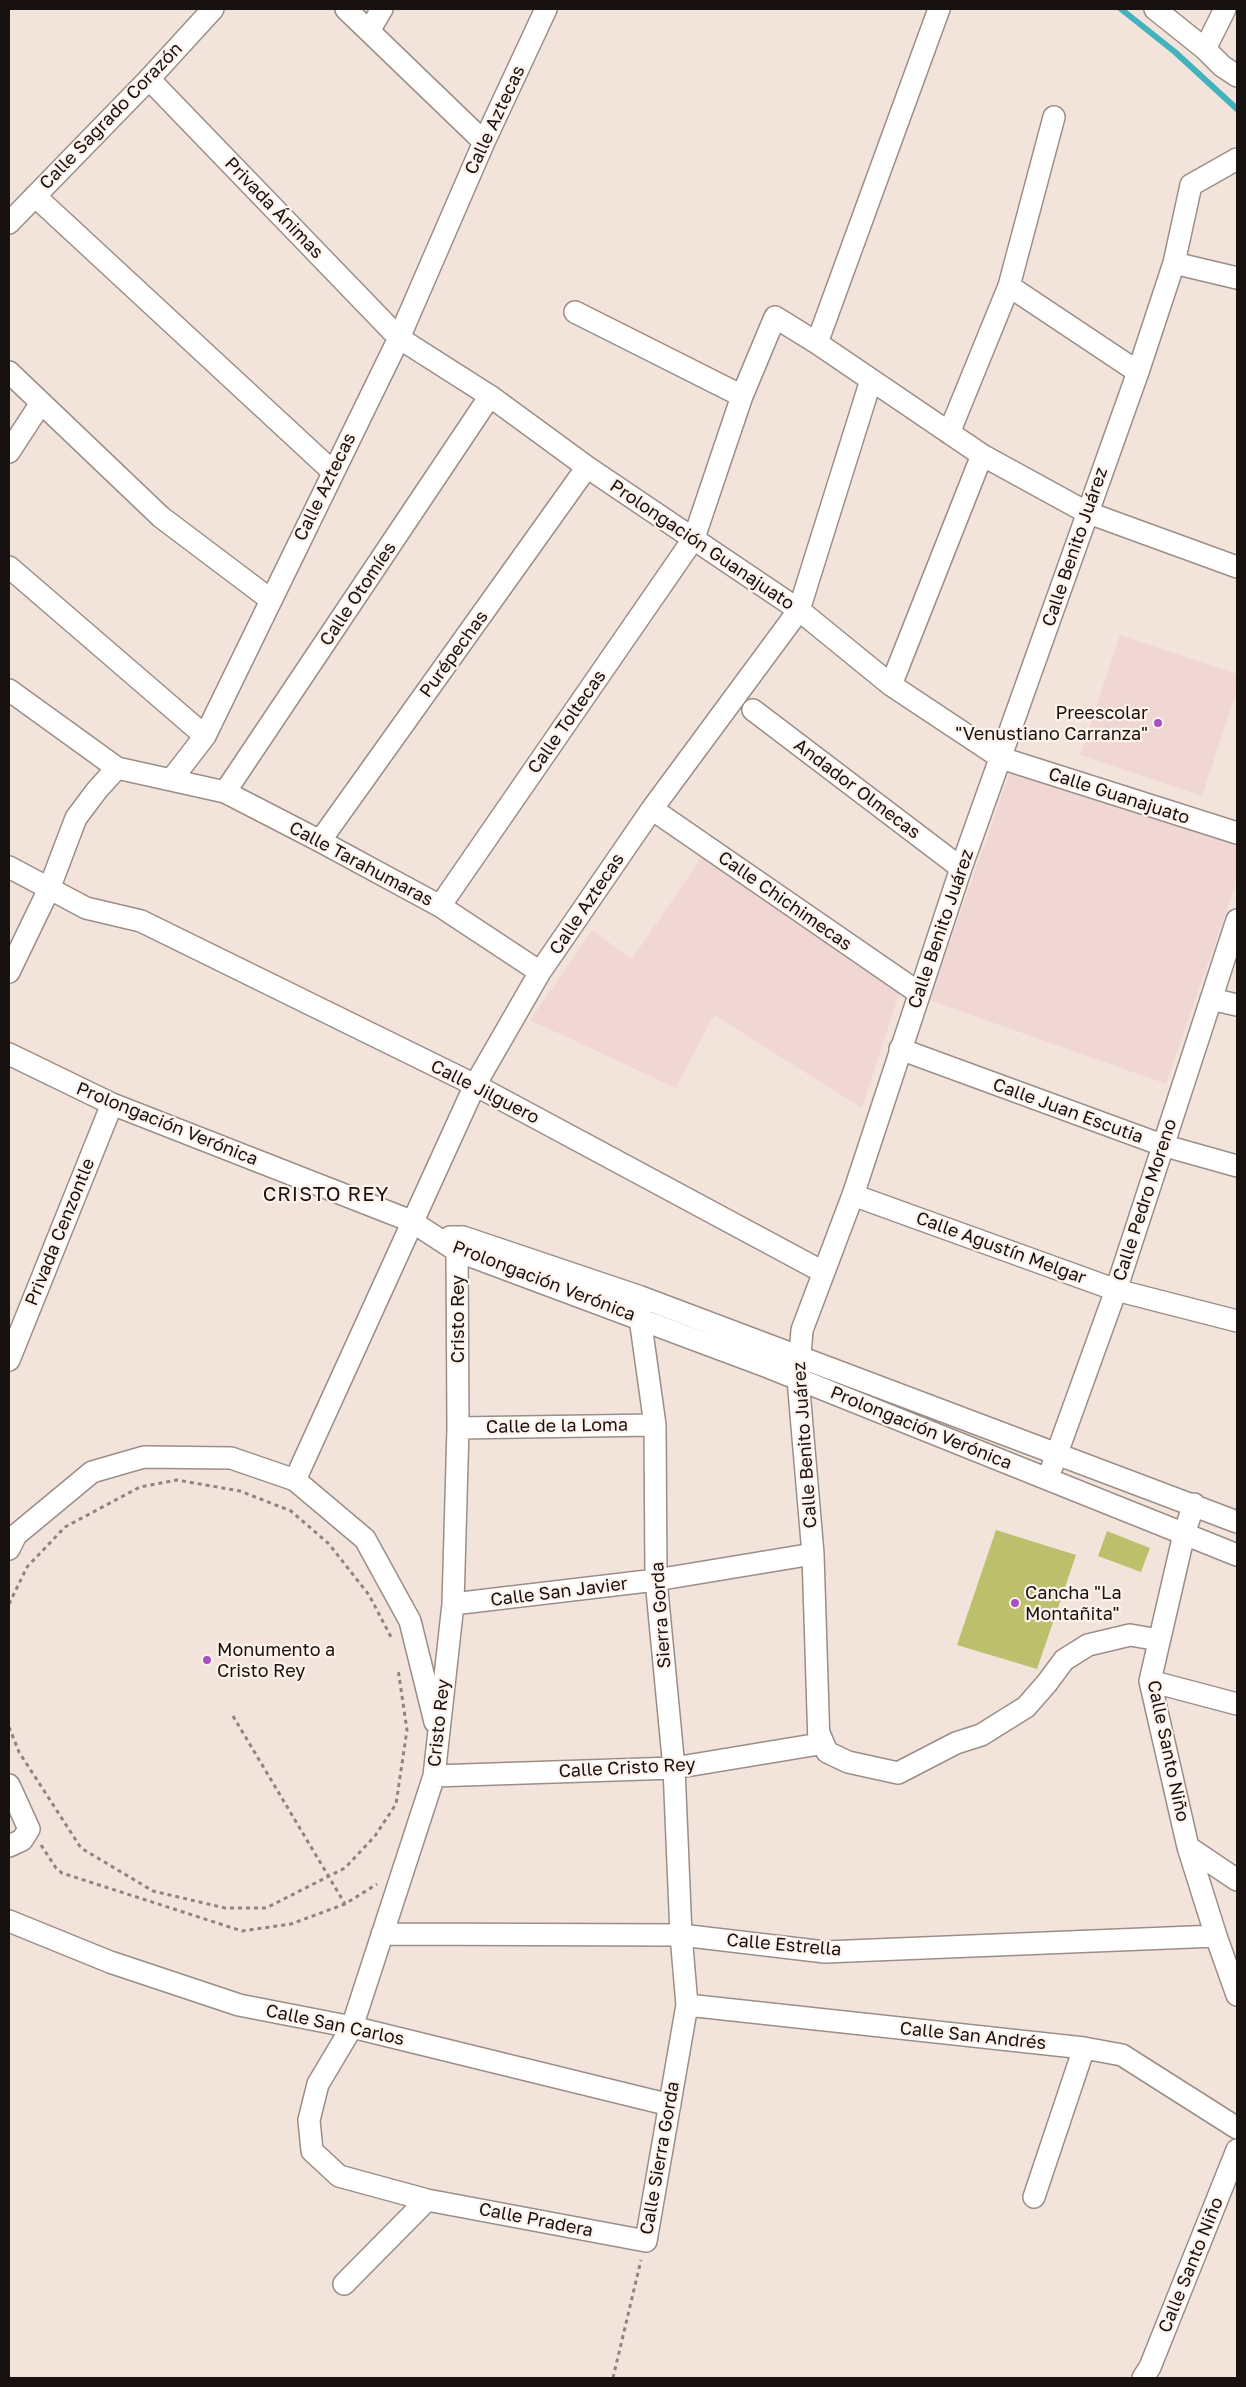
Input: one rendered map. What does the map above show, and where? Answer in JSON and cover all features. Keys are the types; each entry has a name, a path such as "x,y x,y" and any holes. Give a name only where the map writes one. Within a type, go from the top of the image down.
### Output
{"street":[{"name":"Calle Sagrado Corazón","path":"9,223 149,79 213,9"},
{"path":"346,9 484,142"},
{"path":"369,31 382,9"},
{"name":"Calle Aztecas","path":"171,780 205,736 332,471 399,338 484,142 546,9"},
{"path":"939,9 817,343 982,454 1086,512 1237,567"},
{"path":"1155,9 1206,49 1230,71"},
{"path":"1206,49 1224,9"},
{"name":"Privada Ánimas","path":"149,79 399,338"},
{"path":"949,433 1009,286 1054,117"},
{"name":"Calle Benito Juárez","path":"819,1738 813,1554 798,1379 798,1357 802,1330 853,1195 961,868 1086,512 1138,372 1174,263 1191,185 1237,158"},
{"path":"35,196 332,471"},
{"path":"1174,263 1237,278"},
{"path":"1009,286 1138,372"},
{"path":"576,312 742,396"},
{"name":"Calle Toltecas","path":"440,906 694,538 742,396 775,318 817,343"},
{"name":"Prolongación Guanajuato","path":"399,338 490,396 588,467 799,610 891,684 1001,758"},
{"path":"9,372 161,518 270,600"},
{"name":"Calle Aztecas","path":"295,1480 474,1086 540,972 652,809 799,610 871,380"},
{"name":"Calle Otomíes","path":"225,792 490,396"},
{"path":"9,452 41,403"},
{"path":"891,684 982,454"},
{"name":"Purépechas","path":"320,841 588,467"},
{"path":"9,567 205,736"},
{"path":"9,690 117,768 171,780"},
{"name":"Andador Olmecas","path":"753,710 961,868"},
{"name":"Calle Guanajuato","path":"1001,758 1237,834"},
{"path":"9,972 49,888 76,818 97,790 117,768"},
{"name":"Calle Tarahumaras","path":"171,780 225,792 320,841 440,906 540,972"},
{"name":"Calle Chichimecas","path":"652,809 919,993"},
{"path":"9,867 49,888"},
{"name":"Calle Jilguero","path":"49,888 86,908 141,921 474,1086 823,1272"},
{"name":"Calle Pedro Moreno","path":"1048,1478 1116,1290 1237,920"},
{"path":"1210,999 1237,1005"},
{"name":"Calle Juan Escutia","path":"900,1049 1162,1145 1237,1166"},
{"name":"Prolongación Verónica","path":"9,1054 112,1104 412,1221 437,1237 641,1297 1056,1454 1194,1504 1237,1522"},
{"name":"Privada Cenzontle","path":"9,1360 112,1104"},
{"name":"Calle Agustín Melgar","path":"853,1195 1116,1290 1237,1322"},
{"name":"Prolongación Verónica","path":"460,1244 640,1318 1048,1478 1237,1555"},
{"name":"Cristo Rey","path":"339,2176 312,2151 309,2120 318,2084 352,2027 434,1776 453,1604 458,1428 460,1244"},
{"name":"Sierra Gorda","path":"641,1297 640,1318 655,1424 656,1580 674,1768 681,1934"},
{"name":"Calle de la Loma","path":"458,1428 655,1424"},
{"path":"9,1548 16,1535 92,1472 144,1457 231,1458 295,1480 365,1540 410,1621 438,1733"},
{"name":"Calle Santo Niño","path":"1194,1504 1184,1534 1150,1681 1188,1847 1237,1995"},
{"name":"Calle San Javier","path":"453,1604 656,1580 813,1554"},
{"path":"819,1738 827,1752 848,1762 898,1773 956,1743 981,1735 1026,1707 1064,1660 1088,1645 1130,1635 1160,1640"},
{"path":"1150,1681 1237,1704"},
{"name":"Calle Cristo Rey","path":"434,1776 674,1768 819,1738"},
{"path":"9,1785 29,1829 22,1840 9,1846"},
{"path":"1188,1847 1237,1880"},
{"name":"Calle San Carlos","path":"9,1921 110,1962 239,2005 352,2027 670,2105"},
{"name":"Calle Estrella","path":"382,1934 681,1934 825,1952 1216,1936"},
{"name":"Calle Sierra Gorda","path":"646,2241 687,2005 681,1934"},
{"name":"Calle San Andrés","path":"687,2005 1084,2048 1122,2055 1237,2128"},
{"path":"1034,2197 1084,2048"},
{"name":"Calle Santo Niño","path":"1143,2378 1150,2367 1237,2150"},
{"name":"Calle Pradera","path":"339,2176 427,2200 646,2241"},
{"path":"344,2284 427,2200"}],"path":[{"path":"9,1604 26,1567 65,1527 140,1487 177,1480 240,1491 291,1511 329,1544 369,1595 395,1644"},
{"path":"9,1727 19,1752 81,1848 153,1891 225,1908 266,1908 345,1868 375,1836 396,1804 407,1730 398,1663"},
{"path":"233,1716 345,1904"},
{"path":"29,1829 56,1868 62,1873 242,1931 291,1924 345,1904 403,1868"},
{"name":"Calle Sierra Gorda","path":"613,2378 646,2241"}],"shaded area":[{"name":"Preescolar \"Venustiano Carranza\"","path":"1120,635 1237,674 1237,690 1202,796 1080,755"},
{"path":"1011,770 1237,843 1237,880 1166,1084 929,1000"},
{"path":"705,852 901,988 862,1108 714,1015 676,1088 530,1020 592,930 632,959"}],"green space":[{"name":"Cancha \"La Montañita\"","path":"996,1530 1076,1555 1037,1669 957,1645"},
{"path":"1107,1531 1150,1548 1141,1572 1098,1556"}],"waterway":[{"path":"1121,9 1175,52 1237,109"}],"place":[{"name":"Preescolar \"Venustiano Carranza\"","path":"1158,723"},
{"name":"Cancha \"La Montañita\"","path":"1015,1603"},
{"name":"Monumento a Cristo Rey","path":"207,1660"}],"district":[{"name":"CRISTO REY","path":"326,1195"}]}
